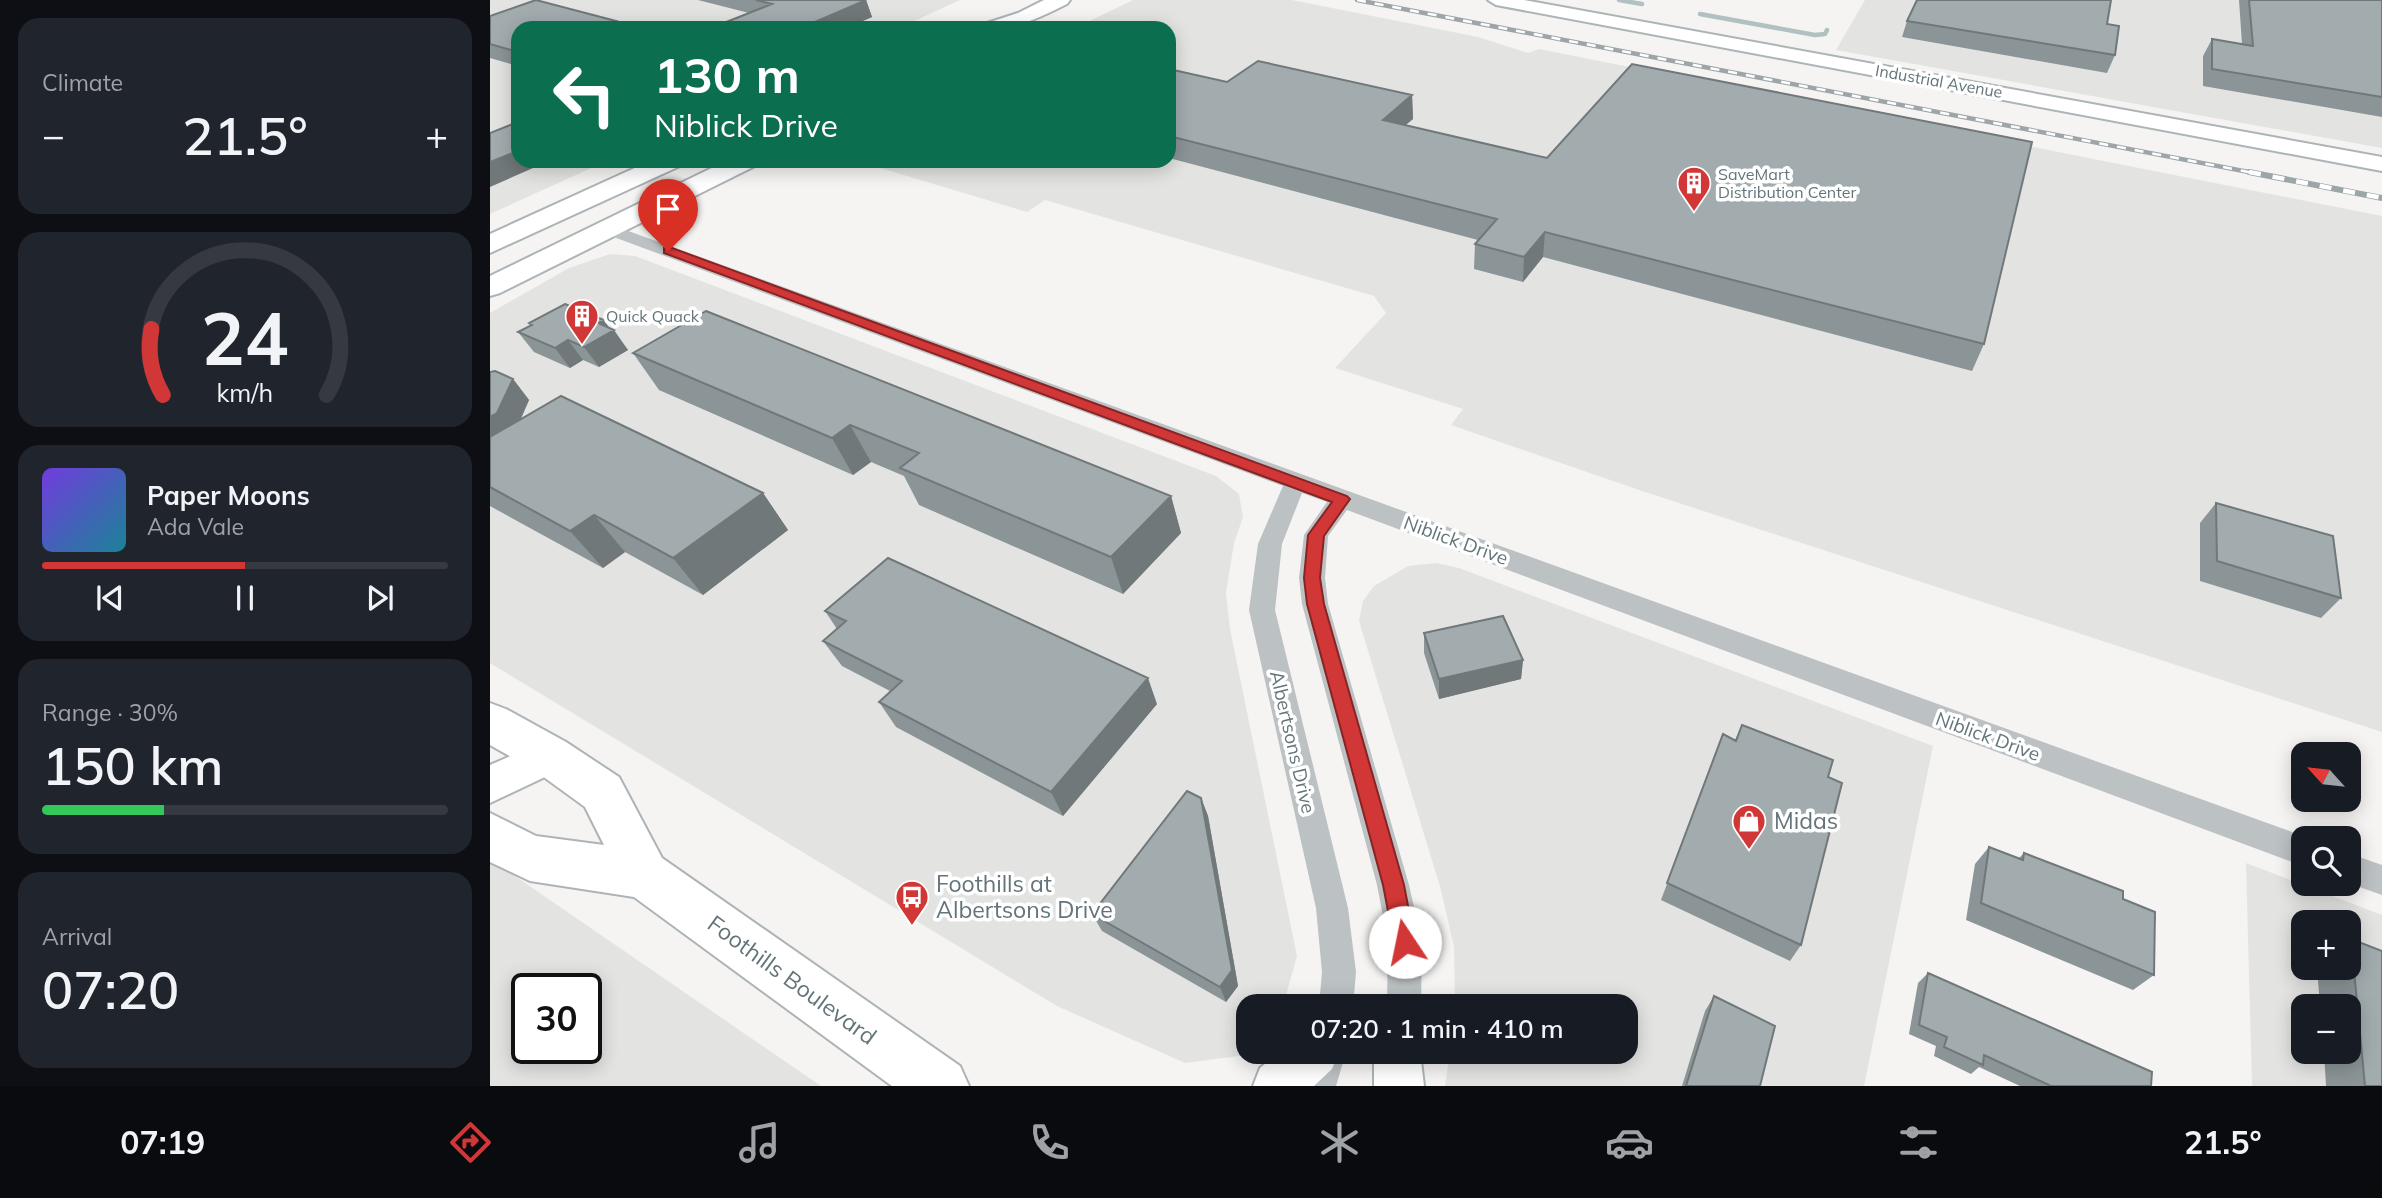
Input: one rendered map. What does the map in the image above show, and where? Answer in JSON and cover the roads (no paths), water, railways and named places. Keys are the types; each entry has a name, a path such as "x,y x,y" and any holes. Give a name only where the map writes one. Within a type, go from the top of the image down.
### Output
{"main road":[{"path":"1021,21 1060,0"},
{"path":"490,245 656,168"},
{"path":"609,229 615,216 624,208 701,168"},
{"path":"490,287 732,168"},
{"name":"Foothills Boulevard","path":"490,722 550,756 602,792 644,875"},
{"name":"Foothills Boulevard","path":"490,836 530,858 644,875 940,1086"}],"street":[{"name":"Industrial Avenue","path":"1496,0 2382,164"},
{"name":"Niblick Drive","path":"609,229 2291,847"},
{"name":"Albertsons Drive","path":"1296,483 1271,533 1264,567 1262,610 1332,908 1339,972 1337,994"},
{"path":"1342,499 1316,535 1312,578 1315,604 1393,885 1405,942 1404,994"},
{"path":"490,785 550,756"},
{"path":"2361,873 2382,880"},
{"path":"1279,1086 1302,1064"},
{"path":"1318,1086 1324,1064"}],"waterway":[{"path":"1619,0 1642,4"},
{"path":"1700,14 1815,35 1825,34 1827,30"}],"railway":[{"path":"1357,0 2259,174"},
{"path":"2249,172 2382,198"}],"place":[{"name":"SaveMart Distribution Center","path":"1694,213"},
{"name":"Quick Quack","path":"582,346"},
{"name":"Midas","path":"1749,851"},
{"name":"Foothills at Albertsons Drive","path":"912,927"}]}
